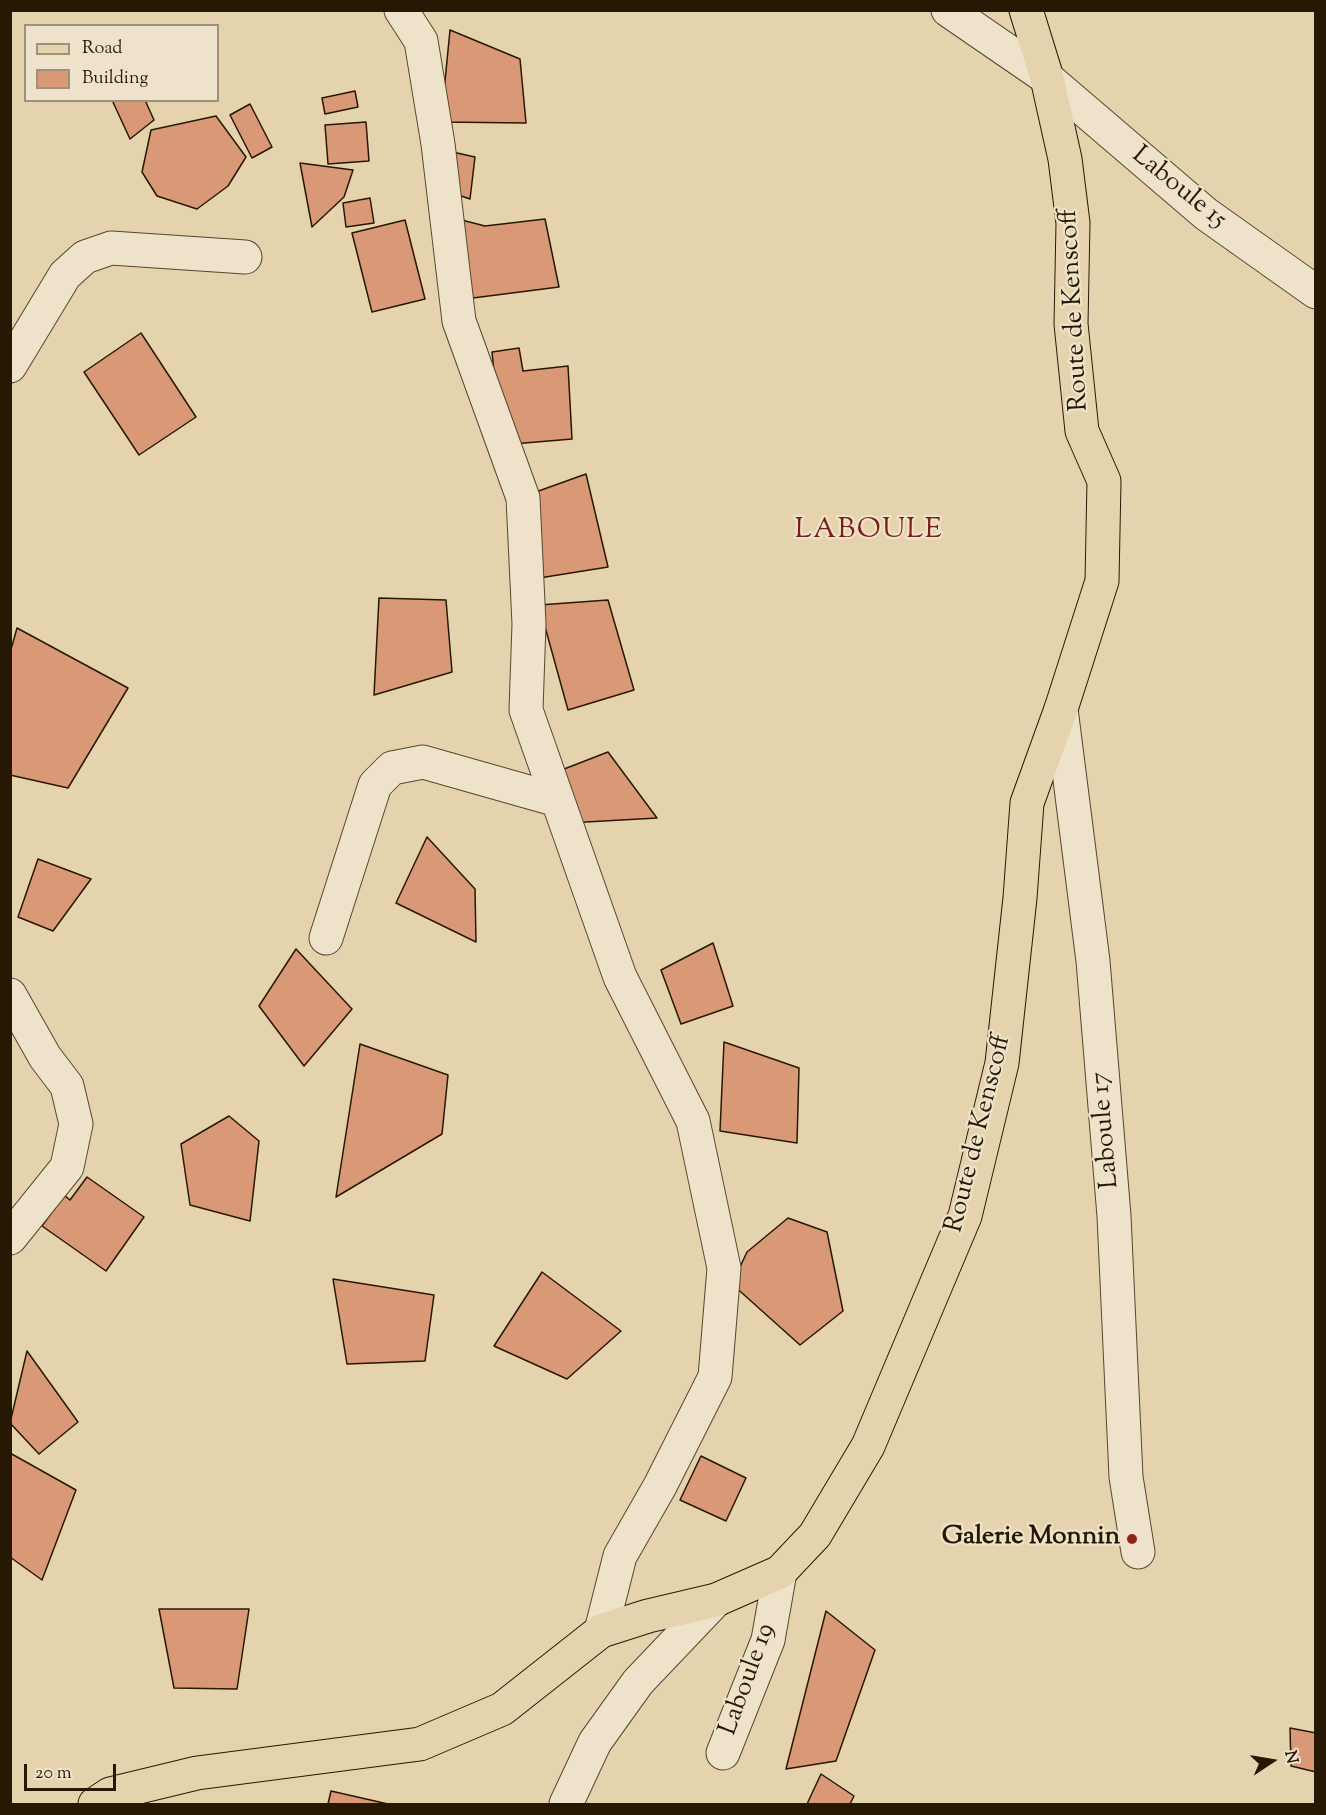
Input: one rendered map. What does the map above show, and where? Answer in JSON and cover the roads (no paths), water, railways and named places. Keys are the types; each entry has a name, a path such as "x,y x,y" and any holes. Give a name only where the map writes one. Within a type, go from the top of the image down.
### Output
{"main road":[{"name":"Route de Kenscoff","path":"95,1804 111,1794 197,1773 420,1744 502,1709 601,1631 648,1616 716,1600 780,1572 815,1535 868,1446 965,1216 1002,1063 1020,898 1027,803 1061,709 1102,581 1104,481 1082,432 1071,324 1073,223 1065,159 1047,78 1026,10"}],"street":[{"path":"401,10 421,41 438,144 459,321 523,498 529,624 526,710 620,977 693,1121 724,1268 715,1377 660,1486 620,1556 601,1631"},
{"name":"Laboule 15","path":"948,10 1047,78 1206,214 1316,292"},
{"path":"10,366 65,275 85,257 111,248 245,257"},
{"name":"Laboule 17","path":"1061,709 1093,961 1114,1216 1126,1477 1138,1552"},
{"path":"326,938 375,785 392,768 423,762 557,800"},
{"path":"10,995 45,1057 67,1086 76,1124 67,1167 10,1239"},
{"name":"Laboule 19","path":"723,1753 768,1640 780,1572"},
{"path":"566,1804 595,1742 638,1682 716,1600"}],"place":[{"name":"Galerie Monnin","path":"1132,1539"}],"district":[{"name":"LABOULE","path":"869,532"}]}
